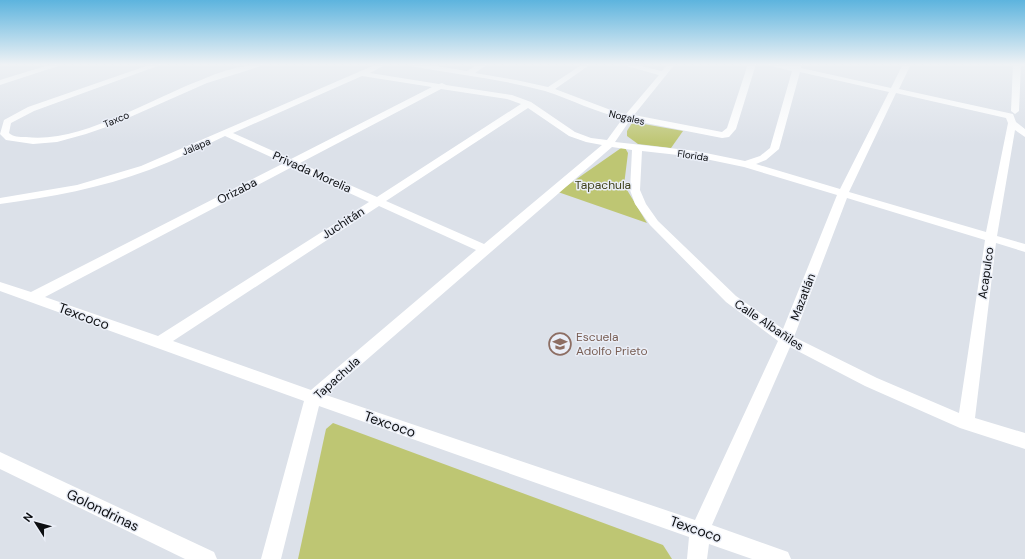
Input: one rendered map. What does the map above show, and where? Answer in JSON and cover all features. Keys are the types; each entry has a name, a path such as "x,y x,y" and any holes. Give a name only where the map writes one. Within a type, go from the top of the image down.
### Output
{"street":[{"path":"4,140 7,122 49,102 84,90"},
{"name":"Taxco","path":"4,140 32,141 71,136 111,122 184,90"},
{"name":"Jalapa","path":"0,201 49,194 121,176 145,168 325,90"},
{"name":"Orizaba","path":"33,297 432,90"},
{"name":"Florida","path":"474,90 499,94 528,104 572,134 590,140 637,148 696,154 746,164 1025,248"},
{"name":"Nogales","path":"549,90 599,110 700,132 726,135 731,129 744,90"},
{"name":"Tapachula","path":"271,559 313,397 609,144 650,90"},
{"path":"746,164 763,158 774,149 791,90"},
{"path":"894,90 1012,117 1025,134"},
{"name":"Mazatlán","path":"697,559 700,530 786,339 843,193 894,90"},
{"name":"Acapulco","path":"966,423 991,238 1012,117 1014,90"},
{"name":"Juchitán","path":"159,342 528,104"},
{"path":"1012,117 1025,108"},
{"name":"Privada Morelia","path":"225,133 486,250"},
{"name":"Calle Albañiles","path":"637,148 636,190 641,204 654,223 731,299 786,339 871,382 966,423 1025,441"},
{"name":"Texcoco","path":"0,286 313,397 781,559"},
{"name":"Golondrinas","path":"0,460 207,559"}],"green space":[{"path":"632,123 683,131 671,148 638,144 627,136 627,131"},
{"name":"Tapachula","path":"624,146 628,153 624,185 647,223 558,192"},
{"path":"333,423 663,545 672,559 298,559 326,429"}],"place":[{"name":"Escuela Adolfo Prieto","path":"560,344"}]}
